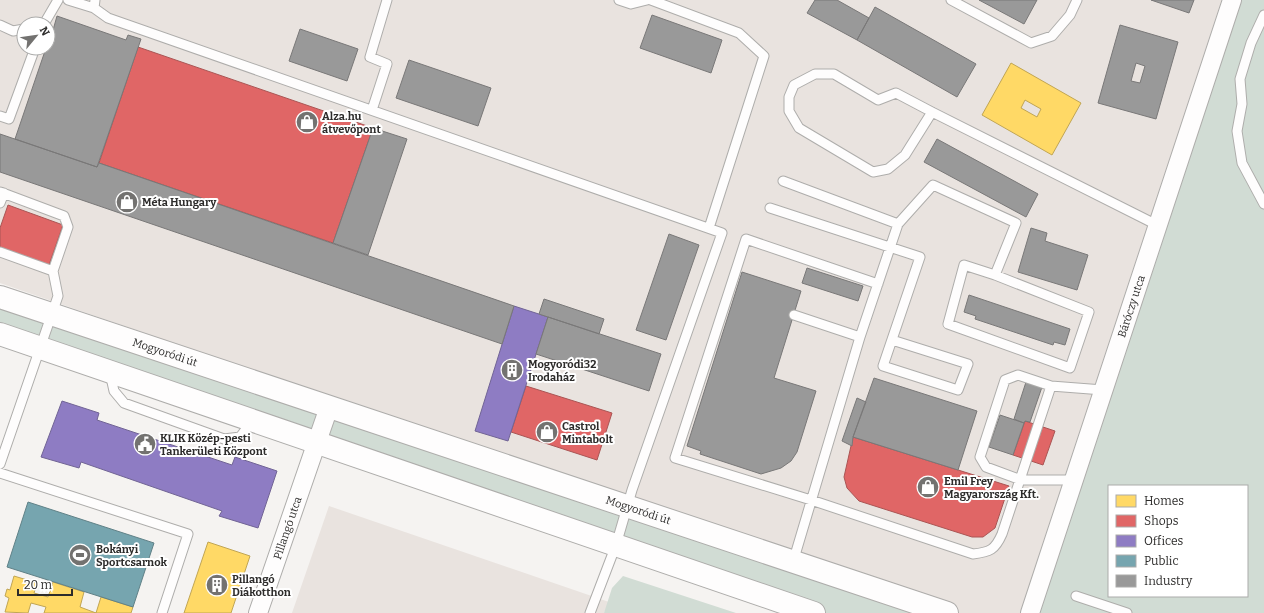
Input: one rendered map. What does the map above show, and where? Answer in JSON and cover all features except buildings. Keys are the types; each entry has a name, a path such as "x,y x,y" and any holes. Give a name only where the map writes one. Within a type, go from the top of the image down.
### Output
{"street":[{"name":"Báróczy utca","path":"1030,613 1232,0"},
{"name":"Mogyoródi út","path":"0,297 947,613"},
{"path":"0,334 814,613"},
{"path":"316,442 330,407"},
{"name":"Pillangó utca","path":"258,613 316,442"}],"lane":[{"path":"49,16 58,0"},
{"path":"68,0 95,4 108,18 722,233 632,490 616,545 590,613"},
{"path":"372,110 387,64 370,57 388,0"},
{"path":"620,0 631,4 646,0"},
{"path":"651,0 739,32 764,56 709,228"},
{"path":"951,0 1031,43 1052,36 1070,15 1077,0"},
{"path":"1264,16 1251,43 1240,79 1242,104 1237,131 1242,163 1264,204"},
{"path":"0,25 13,31 16,30"},
{"path":"0,116 9,120 32,56"},
{"path":"932,112 905,155 888,169 873,172 800,128 789,111 789,97 794,85 815,74 834,74 878,100 896,93 1157,225"},
{"path":"783,181 898,224"},
{"path":"793,562 860,337 898,224 933,185 1016,223 995,275"},
{"path":"0,203 2,193 64,216 68,227 58,248 53,271 58,296 0,464"},
{"path":"770,208 920,257 883,366 958,390 968,364 892,340"},
{"path":"878,284 746,238 675,458 811,500 973,554 987,552 997,545 1021,480 1052,386"},
{"path":"0,252 53,271"},
{"path":"964,265 995,275 1089,312 1070,368 948,324 964,265"},
{"path":"794,315 860,337"},
{"path":"1073,480 1021,480 986,468 980,457 1005,380 1018,375 1052,386 1103,390"},
{"path":"0,473 188,534 162,613"},
{"path":"1076,596 1127,613"}],"shaded area":[{"path":"0,0 1228,0 1025,613 953,613 0,283"},
{"path":"1232,0 1264,0 1264,613 1030,613"},
{"path":"0,297 947,613 814,613 0,334"},
{"path":"329,506 609,602 604,613 292,613"},
{"path":"623,576 736,613 604,613 612,588"}],"place":[{"name":"Alza.hu átvevőpont","path":"307,122"},
{"name":"Méta Hungary","path":"127,202"},
{"name":"Mogyoródi32 Irodaház","path":"512,370"},
{"name":"Castrol Mintabolt","path":"547,432"},
{"name":"KLIK Közép-pesti Tankerületi Központ","path":"145,444"},
{"name":"Emil Frey Magyarország Kft.","path":"928,487"},
{"name":"Bokányi Sportcsarnok","path":"80,555"},
{"name":"Pillangó Diákotthon","path":"217,585"}]}
